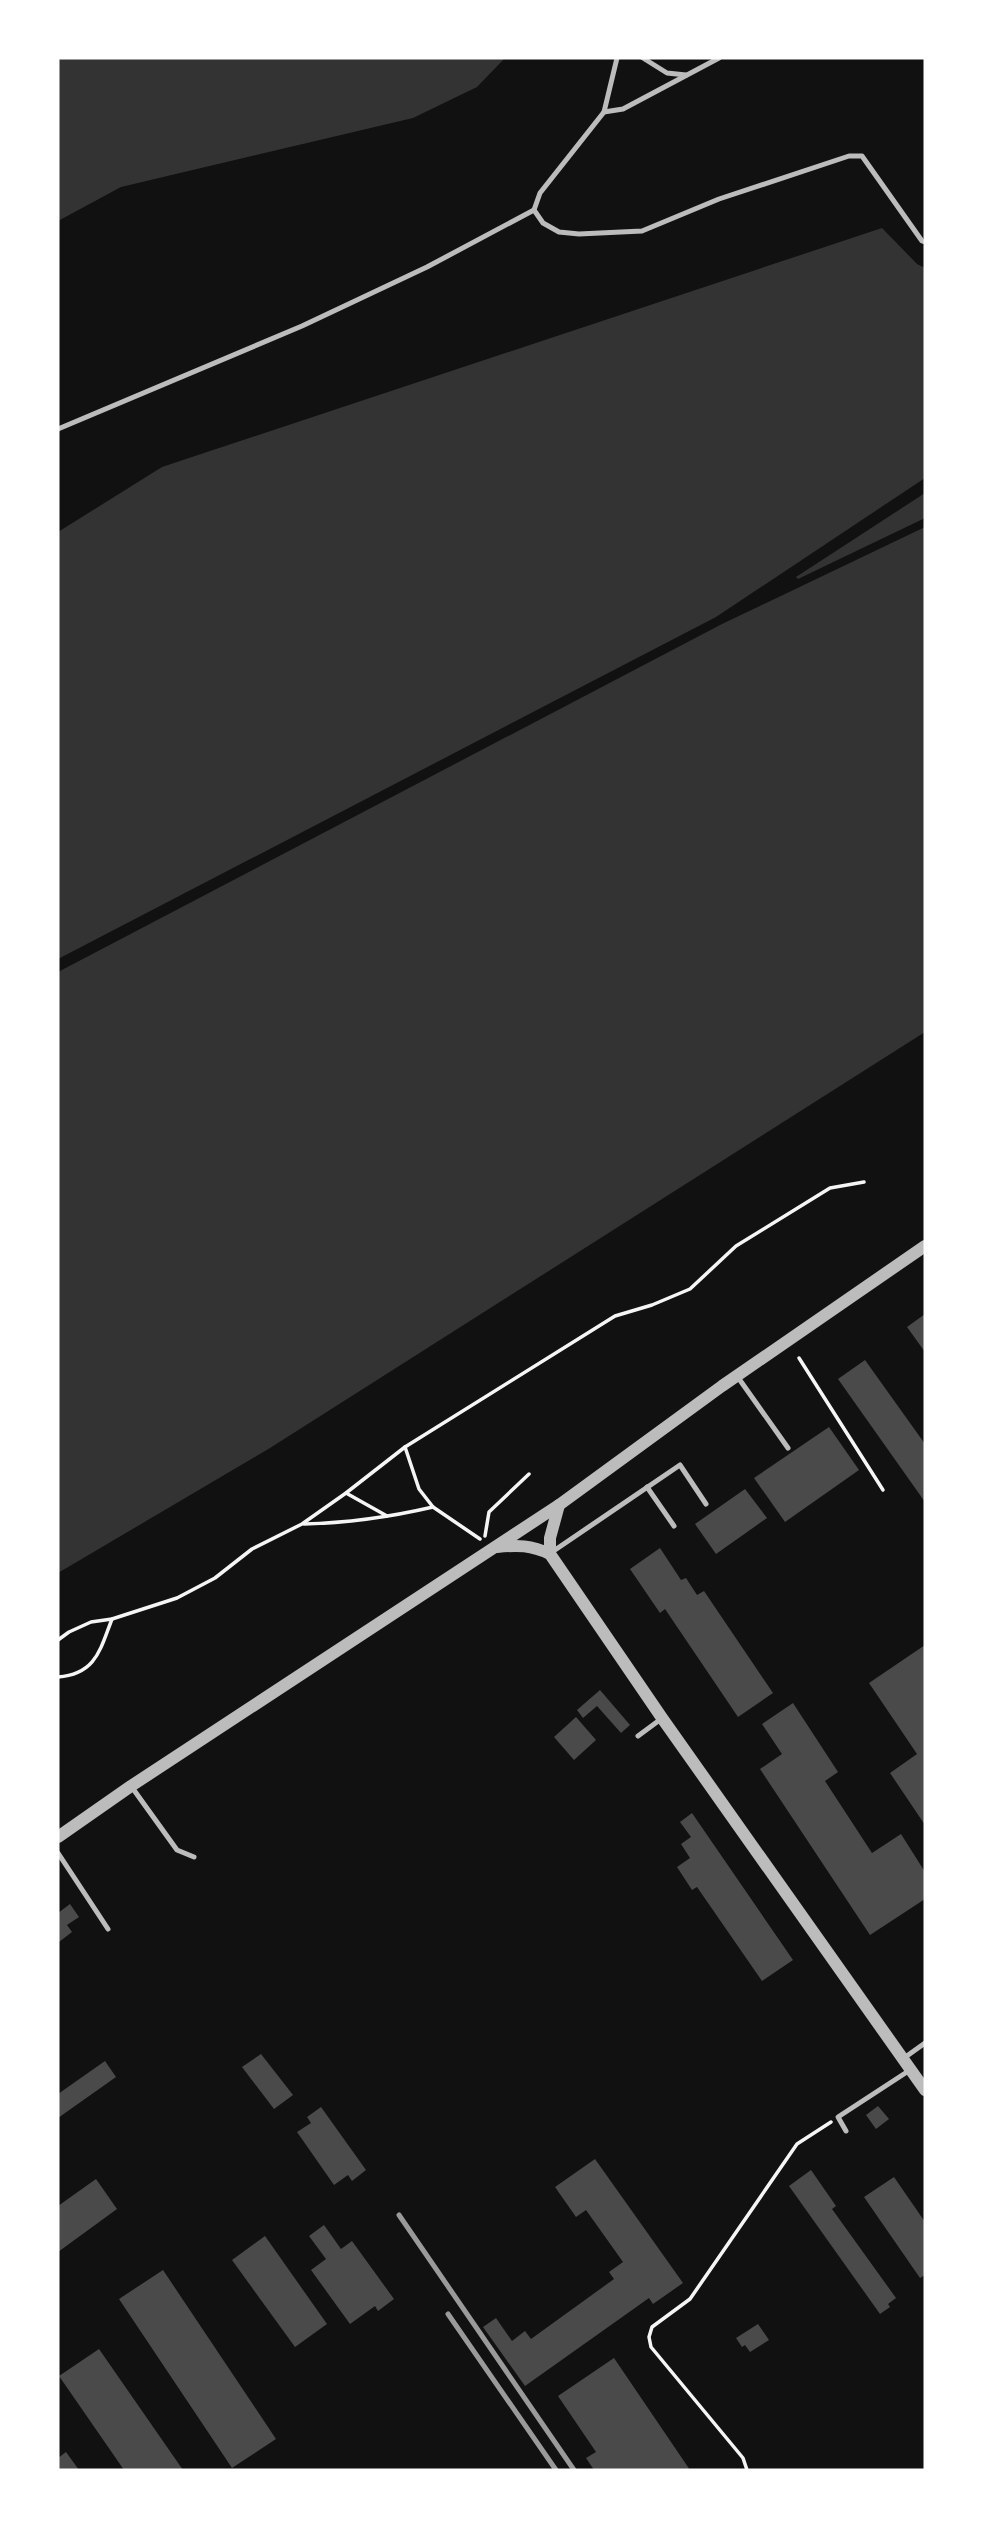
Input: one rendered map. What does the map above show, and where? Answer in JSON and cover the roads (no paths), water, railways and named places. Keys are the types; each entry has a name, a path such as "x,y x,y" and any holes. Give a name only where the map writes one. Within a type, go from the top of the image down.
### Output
{"street":[{"path":"58,1837 131,1786 559,1505 737,1376 925,1247"},
{"path":"550,1554 550,1538 559,1505"},
{"path":"494,1547 522,1544 550,1554 662,1718 925,2090"}],"lane":[{"path":"58,429 302,326 427,267 534,210 540,193 604,113 617,58"},
{"path":"643,58 667,73 686,75"},
{"path":"604,113 623,109 719,58"},
{"path":"534,210 543,223 559,232 579,234 642,231 719,199 849,156 862,156 925,243"},
{"path":"737,1376 788,1448"},
{"path":"550,1554 680,1465 706,1504"},
{"path":"648,1487 674,1526"},
{"path":"638,1736 662,1718"},
{"path":"131,1786 177,1850 194,1857"},
{"path":"58,1853 108,1929"},
{"path":"904,2058 925,2043"},
{"path":"846,2131 838,2118 911,2069"}],"railway":[{"path":"399,2215 574,2470"},
{"path":"448,2314 556,2470"}]}
